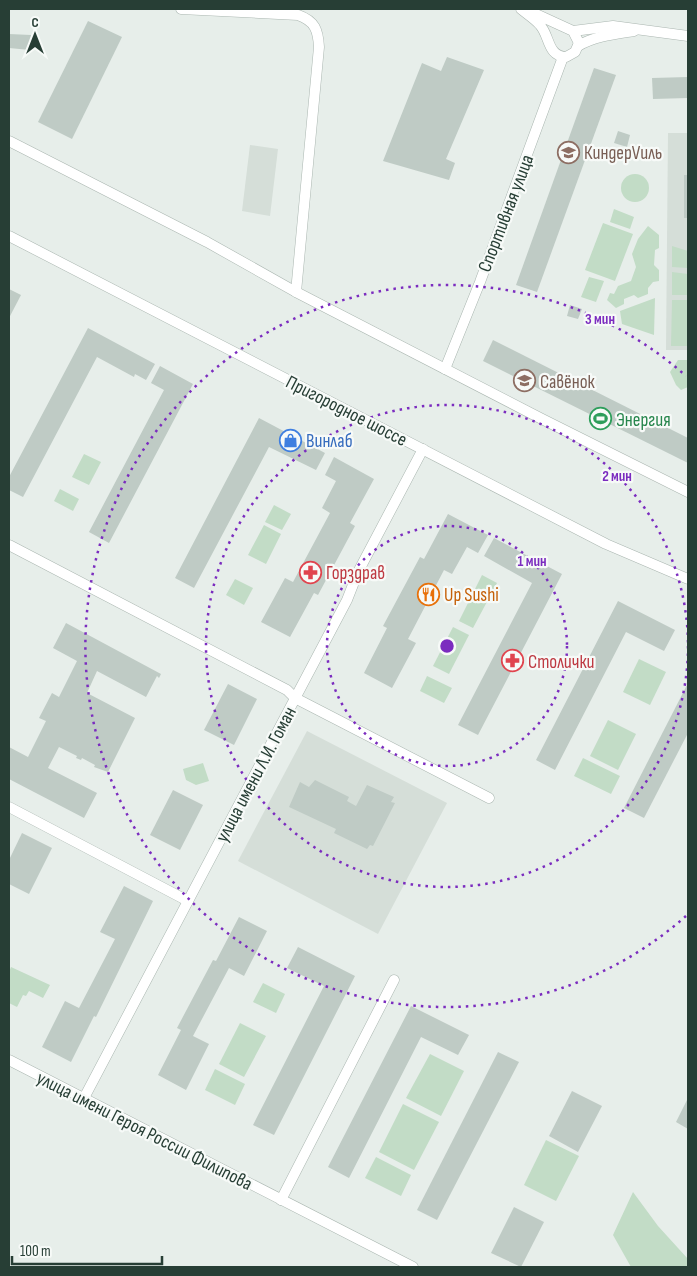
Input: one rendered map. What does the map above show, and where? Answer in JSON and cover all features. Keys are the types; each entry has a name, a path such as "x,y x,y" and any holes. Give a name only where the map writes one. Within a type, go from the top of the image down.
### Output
{"street":[{"path":"181,9 298,15 308,18 315,24 319,48 296,292"},
{"path":"521,9 540,25 550,40 552,50 563,57 572,54 578,46 606,35 648,30"},
{"path":"526,9 570,30 578,40 578,46"},
{"path":"550,40 557,30 613,26 688,36"},
{"name":"Спортивная улица","path":"445,369 490,256 563,57"},
{"path":"9,142 206,242 296,292 445,369 688,492"},
{"name":"Пригородное шоссе","path":"9,236 606,544 688,579"},
{"name":"улица имени Л.И. Гоман","path":"84,1098 295,698 423,449"},
{"path":"9,545 287,690 295,698 489,798"},
{"path":"9,807 188,900"},
{"path":"281,1200 394,980"},
{"name":"улица имени Героя России Филипова","path":"9,1060 413,1267"}],"shaded area":[{"path":"668,133 688,133 688,350 666,350"},
{"path":"250,145 278,149 270,216 242,211"},
{"path":"307,731 447,803 378,934 238,861"}],"green space":[{"path":"635,174 645,178 649,188 645,198 635,202 625,198 621,188 625,178"},
{"path":"614,209 634,217 630,229 610,222"},
{"path":"603,223 633,234 615,281 585,270"},
{"path":"648,226 659,235 659,248 655,250 654,265 659,270 659,281 653,282 648,288 648,294 638,298 634,295 624,299 624,304 616,308 607,300 610,293 614,294 618,286 631,281 636,267 632,254 638,239"},
{"path":"672,246 688,251 688,268 672,267"},
{"path":"672,272 688,274 688,295 672,295"},
{"path":"589,277 604,281 596,302 581,297"},
{"path":"655,298 654,335 622,324 620,311"},
{"path":"672,300 688,300 688,346 671,346"},
{"path":"678,360 688,360 688,387 681,390 676,385 670,372"},
{"path":"84,454 101,462 89,485 72,477"},
{"path":"60,489 79,499 73,511 54,501"},
{"path":"274,505 291,514 282,530 265,522"},
{"path":"264,525 281,534 266,564 248,555"},
{"path":"482,575 497,583 473,628 459,621"},
{"path":"235,579 253,588 244,605 226,595"},
{"path":"453,627 469,635 449,674 433,666"},
{"path":"639,659 666,672 650,705 623,692"},
{"path":"427,676 452,688 444,703 420,691"},
{"path":"608,720 636,734 618,770 590,756"},
{"path":"583,758 620,776 611,794 574,776"},
{"path":"203,763 209,781 196,785 186,780 183,769"},
{"path":"11,967 50,985 43,998 29,991 26,996 23,995 17,1007 9,1003 9,972"},
{"path":"263,983 285,994 276,1013 253,1002"},
{"path":"240,1023 266,1036 244,1077 219,1064"},
{"path":"430,1054 464,1071 441,1116 406,1098"},
{"path":"215,1069 245,1084 235,1105 205,1090"},
{"path":"403,1104 439,1122 414,1170 379,1152"},
{"path":"546,1140 579,1156 556,1201 524,1185"},
{"path":"376,1157 411,1175 401,1196 365,1178"},
{"path":"633,1192 658,1226 688,1259 688,1267 631,1267 613,1235"}],"building":[{"path":"88,21 122,37 72,139 38,122"},
{"path":"9,34 31,35 30,50 9,48"},
{"path":"447,57 484,70 446,159 455,163 449,180 383,161 422,63 441,71"},
{"path":"594,68 616,75 537,292 516,285"},
{"path":"688,77 688,98 653,99 652,78"},
{"path":"618,131 630,135 627,147 614,143"},
{"path":"684,175 688,175 688,218 684,218"},
{"path":"9,289 21,295 9,318"},
{"path":"570,305 582,309 578,319 567,316"},
{"path":"88,328 155,364 146,380 135,374 134,377 97,357 23,497 9,490 9,477"},
{"path":"493,340 688,438 688,463 483,361"},
{"path":"160,366 193,384 109,543 89,532 164,390 151,383"},
{"path":"259,418 325,453 316,470 269,447 194,588 175,578"},
{"path":"334,457 374,479 350,523 355,526 318,595 314,593 290,637 261,622 285,578 293,582 330,513 322,508 336,481 325,475"},
{"path":"448,514 488,535 478,553 467,547 452,574 444,570 408,639 416,643 392,688 364,673 387,628 383,626 420,557 424,559"},
{"path":"494,538 562,574 478,735 458,725 532,583 484,556"},
{"path":"618,601 675,630 664,651 626,632 555,770 536,760"},
{"path":"66,623 161,674 159,678 157,676 146,697 97,671 87,693 135,718 108,772 94,767 95,765 82,758 81,760 76,758 77,756 59,747 48,768 97,793 84,818 9,779 9,747 28,757 46,721 39,718 52,693 59,697 77,661 53,648"},
{"path":"688,683 688,733 644,818 624,808"},
{"path":"228,684 257,699 234,745 204,730"},
{"path":"315,780 349,797 347,801 356,806 367,785 394,797 391,802 395,803 373,846 370,845 367,849 334,833 336,829 289,807 300,782 309,787"},
{"path":"173,790 203,805 180,850 150,835"},
{"path":"22,833 52,848 29,894 9,884 9,860"},
{"path":"124,886 153,901 96,1017 94,1016 71,1062 42,1047 65,1001 79,1008 115,939 100,932"},
{"path":"239,917 267,931 244,976 229,968 193,1036 209,1044 186,1090 158,1075 181,1030 177,1028 213,960 216,961"},
{"path":"298,947 355,976 274,1135 253,1125 324,986 287,968"},
{"path":"411,1006 469,1035 458,1055 421,1037 349,1178 328,1167"},
{"path":"498,1052 519,1062 437,1220 417,1210"},
{"path":"572,1091 602,1106 578,1152 549,1136"},
{"path":"688,1098 688,1129 676,1122"},
{"path":"514,1207 544,1222 521,1267 491,1253"}],"place":[{"name":"КиндерVиль","path":"568,152"},
{"name":"Савёнок","path":"524,381"},
{"name":"Энергия","path":"600,419"},
{"name":"Винлаб","path":"290,440"},
{"name":"Горздрав","path":"310,572"},
{"name":"Up Sushi","path":"428,594"},
{"name":"Столички","path":"512,661"}]}
